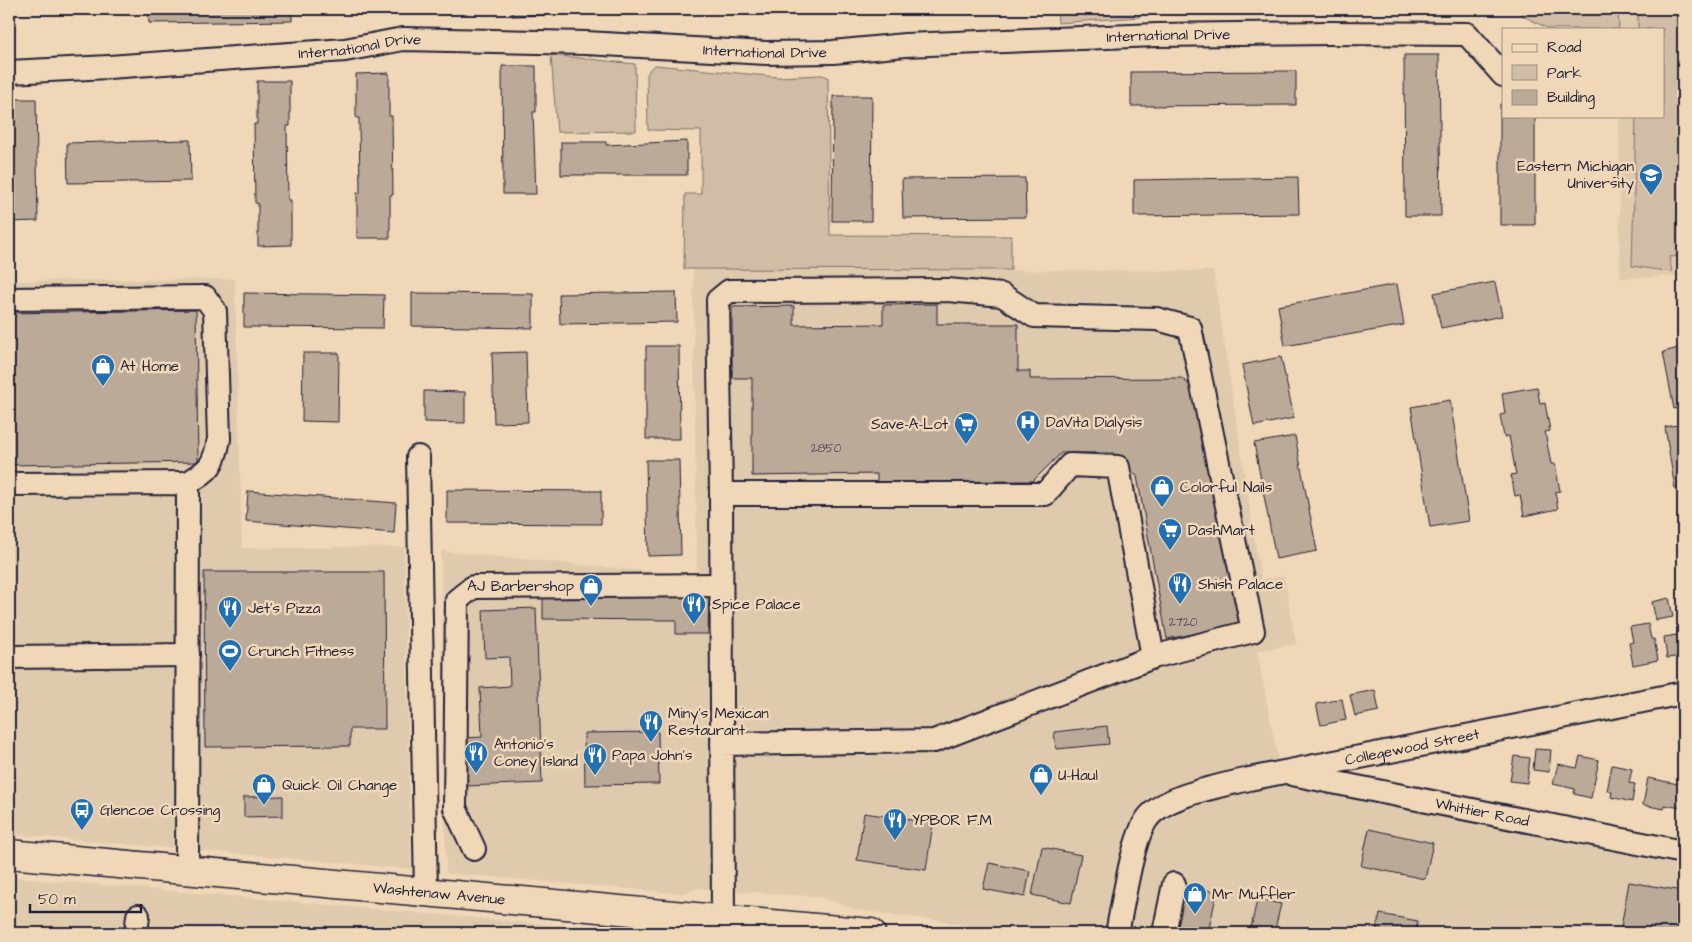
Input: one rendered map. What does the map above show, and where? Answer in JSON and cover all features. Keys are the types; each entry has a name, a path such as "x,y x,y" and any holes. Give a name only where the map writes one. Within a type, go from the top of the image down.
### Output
{"main road":[{"name":"Washtenaw Avenue","path":"9,854 187,872 723,918 871,933"}],"street":[{"name":"International Drive","path":"9,72 109,67 345,50 403,39 586,43 766,53 833,52 905,45 1157,36 1329,33 1467,34 1502,74"},
{"path":"722,744 934,741 1153,658 1253,632 1190,328 1157,319 1034,316 1002,295 948,290 729,291 718,300 723,918"},
{"path":"9,299 204,297 215,311 219,439 215,460 209,470 188,483 9,484"},
{"path":"418,457 426,892"},
{"path":"721,494 1045,494 1070,465 1118,467 1153,658"},
{"path":"187,872 188,483"},
{"path":"474,849 455,808 457,600 473,587 721,585"},
{"path":"9,657 188,656"},
{"name":"Collegewood Street","path":"1117,933 1138,837 1148,818 1167,804 1194,794 1282,772 1683,693"},
{"name":"Whittier Road","path":"1282,772 1683,852"},
{"path":"1164,933 1174,884"}],"shaded area":[{"name":"Eastern Michigan University","path":"1618,9 1683,9 1683,276 1620,278 1619,118 1664,118 1664,28 1619,28"},
{"path":"693,269 1213,271 1261,580 1284,576 1296,644 1257,651 1279,765 1280,784 1305,786 1683,859 1683,933 1010,933 942,921 857,910 819,897 697,888 685,893 675,893 446,873 441,551 697,576"},
{"path":"235,279 242,548 404,547 411,869 9,834 9,281"},
{"path":"9,877 252,898 640,933 9,933"}],"green space":[{"path":"1057,9 1139,9 1139,17 1058,23"},
{"path":"1523,9 1618,9 1619,28 1547,28 1521,15"},
{"name":"Eastern Michigan University","path":"1638,9 1683,9 1683,256 1669,257 1672,272 1632,266 1636,118 1664,118 1664,28 1638,28"},
{"path":"551,55 635,64 636,131 557,132"},
{"path":"655,65 778,77 822,75 828,77 830,235 1011,236 1011,270 684,269 685,194 701,194 701,131 648,130 647,75"}],"building":[{"path":"148,9 292,9 292,21 149,23"},
{"path":"428,9 483,9 483,11 428,12"},
{"path":"512,9 544,9 544,15 512,16"},
{"path":"673,9 781,9 781,12 673,12"},
{"path":"1404,55 1439,55 1441,216 1405,216"},
{"path":"502,66 536,66 536,112 533,112 536,194 503,194"},
{"path":"1296,71 1296,105 1131,106 1131,72"},
{"path":"389,73 389,116 392,116 393,195 390,195 390,238 357,238 357,193 360,193 359,118 356,118 356,74"},
{"path":"257,81 290,81 290,126 287,126 288,200 291,200 291,245 258,246 258,203 255,203 254,124 257,124"},
{"path":"833,96 872,96 871,221 832,221"},
{"path":"9,99 36,99 38,221 9,222"},
{"path":"1500,104 1502,104 1502,118 1535,118 1535,225 1500,225"},
{"path":"190,140 191,181 68,183 67,143"},
{"path":"687,141 687,175 561,175 561,142 606,142 606,145"},
{"path":"1298,177 1299,214 1134,216 1134,180"},
{"path":"1025,178 1026,217 903,218 902,179"},
{"path":"1495,282 1502,316 1441,328 1434,293"},
{"path":"1397,284 1404,325 1285,346 1278,306"},
{"path":"676,292 677,322 560,324 559,294"},
{"path":"244,293 384,295 383,328 244,327"},
{"path":"412,293 533,294 533,328 412,326"},
{"path":"937,304 937,324 1018,324 1018,371 1030,371 1030,379 1181,378 1195,389 1241,625 1167,639 1137,476 1113,453 1061,453 1033,481 877,482 877,474 752,476 752,378 732,378 732,307 794,306 794,325 883,324 883,305"},
{"name":"At Home","path":"196,310 198,462 9,465 9,313"},
{"path":"646,346 679,346 680,439 646,439"},
{"path":"1683,347 1683,407 1674,409 1663,352"},
{"path":"526,352 528,422 494,423 492,353"},
{"path":"303,353 339,353 338,422 302,421"},
{"path":"1281,357 1294,418 1254,426 1242,365"},
{"path":"1537,387 1540,404 1545,403 1550,431 1545,432 1551,464 1555,464 1560,491 1555,492 1558,509 1524,516 1520,495 1515,496 1511,475 1516,474 1509,436 1504,437 1500,415 1505,414 1502,393"},
{"path":"424,391 465,392 465,423 424,422"},
{"path":"1450,400 1469,521 1430,527 1411,407"},
{"path":"1683,424 1683,487 1675,489 1665,427"},
{"path":"1295,436 1317,551 1276,559 1254,443"},
{"path":"646,460 679,460 681,555 648,556"},
{"path":"447,490 601,491 601,524 447,523"},
{"path":"248,491 396,503 394,533 246,521"},
{"path":"204,572 384,572 385,729 350,729 350,746 205,747"},
{"path":"543,594 709,595 708,634 676,634 676,620 543,619"},
{"path":"1669,598 1673,617 1656,620 1652,602"},
{"path":"536,608 542,783 466,786 465,738 482,737 480,688 510,686 509,657 485,658 483,610"},
{"path":"1648,624 1651,639 1654,639 1658,660 1633,665 1629,643 1633,642 1630,627"},
{"path":"1683,634 1683,656 1667,658 1664,637"},
{"path":"1375,690 1379,711 1355,716 1350,695"},
{"path":"1342,699 1346,720 1321,725 1316,704"},
{"path":"1107,726 1109,744 1056,749 1054,732"},
{"path":"658,732 659,784 585,785 584,733"},
{"path":"1535,749 1551,750 1549,772 1533,770"},
{"path":"1514,756 1530,758 1527,783 1510,781"},
{"path":"1580,756 1599,760 1591,798 1574,794 1575,789 1553,784 1558,764 1577,768"},
{"path":"1612,765 1632,769 1629,783 1635,784 1632,802 1611,797 1612,792 1607,791"},
{"path":"1648,778 1683,785 1683,812 1680,812 1681,808 1665,805 1664,809 1643,805"},
{"name":"Quick Oil Change","path":"283,796 283,816 244,817 244,797"},
{"name":"YPBOR F.M","path":"864,813 933,823 926,870 857,860"},
{"path":"1369,829 1433,843 1425,879 1361,866"},
{"path":"1042,847 1081,855 1071,903 1032,895"},
{"path":"989,863 1030,871 1025,897 983,889"},
{"path":"1629,882 1683,891 1683,933 1620,933"},
{"path":"1184,885 1217,892 1208,933 1174,933"},
{"path":"1257,899 1281,904 1274,933 1250,933"},
{"path":"1380,914 1418,921 1415,933 1376,933"}],"place":[{"name":"Eastern Michigan University","path":"1651,196"},
{"name":"At Home","path":"103,387"},
{"name":"DaVita Dialysis","path":"1028,443"},
{"name":"Save-A-Lot","path":"966,445"},
{"name":"Colorful Nails","path":"1162,508"},
{"name":"DashMart","path":"1170,551"},
{"name":"Shish Palace","path":"1180,605"},
{"name":"AJ Barbershop","path":"591,607"},
{"name":"Spice Palace","path":"694,625"},
{"name":"Jet's Pizza","path":"230,629"},
{"name":"Crunch Fitness","path":"230,672"},
{"name":"Miny's Mexican Restaurant","path":"651,743"},
{"name":"Antonio's Coney Island","path":"476,774"},
{"name":"Papa John's","path":"595,776"},
{"name":"U-Haul","path":"1041,796"},
{"name":"Quick Oil Change","path":"264,806"},
{"name":"Glencoe Crossing","path":"82,831"},
{"name":"YPBOR F.M","path":"895,841"},
{"name":"Mr Muffler","path":"1195,915"}]}
